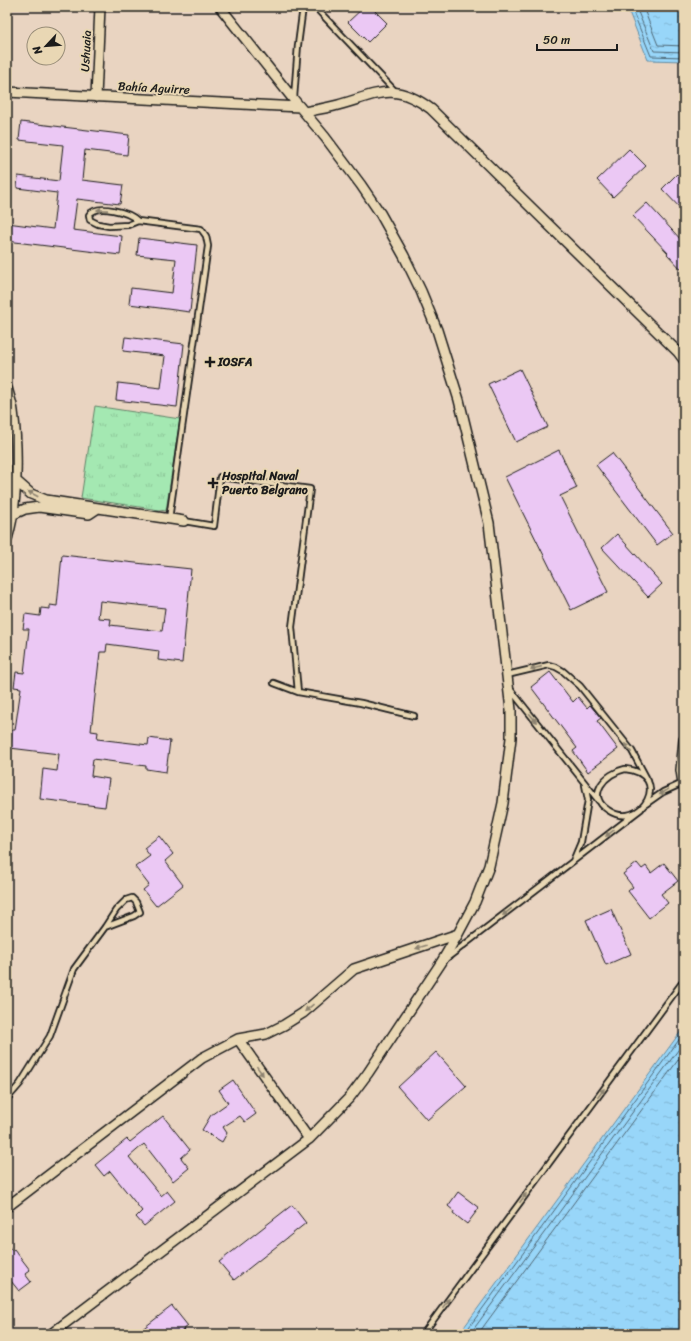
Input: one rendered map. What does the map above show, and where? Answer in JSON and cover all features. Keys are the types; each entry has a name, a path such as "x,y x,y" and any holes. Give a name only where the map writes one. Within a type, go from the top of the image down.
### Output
{"street":[{"name":"Ushuaia","path":"96,97 100,7"},
{"path":"51,1334 309,1139 350,1097 368,1073 441,963 475,902 489,866 502,809 508,768 511,738 509,688 489,523 459,400 437,330 421,291 404,256 380,213 343,159 220,7"},
{"name":"Bahía Aguirre","path":"7,92 299,106 337,106 369,94 382,92 396,93 418,99 431,109 672,346 684,360"},
{"path":"7,388 13,411 15,436 14,514 7,539"},
{"path":"15,480 24,489 38,497 184,521"},
{"path":"14,514 25,509 39,507 89,514 98,508"},
{"path":"684,740 681,770 684,784"},
{"path":"7,1207 202,1058 218,1048 238,1039 266,1034 284,1025 303,1013 354,969 458,934"},
{"path":"238,1039 309,1139"}],"lane":[{"path":"299,106 298,44 303,7"},
{"path":"315,7 396,93"},
{"path":"138,221 133,216 124,212 108,210 91,211 89,215 90,220 98,224 109,226 128,225 138,221 201,229 206,236 208,246 169,519"},
{"path":"184,521 214,526 220,477 310,489 292,627 298,692"},
{"path":"507,675 550,665 564,671 580,686 632,751 648,781 650,794 643,807 629,815 620,815 609,812 601,804 509,688"},
{"path":"274,683 298,692 361,703 414,716"},
{"path":"601,804 598,794 599,788 605,778 618,771 632,770 641,774 648,781"},
{"path":"573,861 581,842 588,800 585,783"},
{"path":"441,963 663,792 684,784"},
{"path":"7,1099 20,1084 50,1036 74,969 116,910 126,900 132,898 136,902 140,912 134,916 105,927"},
{"path":"423,1334 684,980"}],"green space":[{"path":"95,406 180,419 166,511 81,498"}],"water":[{"path":"627,7 684,7 684,61 648,60"},
{"path":"684,1027 684,1334 459,1334"}],"building":[{"path":"364,7 371,7 387,23 368,42 348,22"},
{"path":"21,122 129,135 127,155 85,150 82,180 123,185 120,204 77,199 73,230 122,236 120,255 7,241 7,223 53,229 57,193 17,188 18,176 59,181 63,145 19,140"},
{"path":"629,149 646,166 613,197 597,180"},
{"path":"677,174 684,181 684,212 662,189"},
{"path":"647,203 684,243 684,272 633,216"},
{"path":"139,238 197,245 190,312 129,304 131,288 172,293 176,259 137,255"},
{"path":"125,337 184,344 177,407 116,400 118,383 161,388 165,356 123,351"},
{"path":"520,369 548,427 516,442 488,384"},
{"path":"559,450 577,488 560,496 608,592 571,610 505,477"},
{"path":"612,453 673,533 657,545 596,465"},
{"path":"617,534 662,584 648,597 602,548"},
{"path":"62,555 191,569 182,663 158,660 159,651 107,644 106,652 100,652 91,731 98,732 97,739 148,745 149,738 170,741 166,772 146,769 146,766 93,759 91,776 109,779 105,807 40,799 43,769 57,771 59,754 10,748 12,730 15,730 21,688 14,687 16,672 24,673 29,629 23,629 25,614 40,616 41,608 50,609 50,605 57,606","holes":["100,601 165,608 162,631 110,625 111,619 98,618"]},
{"path":"550,672 573,702 578,697 587,708 590,705 601,718 597,721 618,749 588,772 573,751 577,748 531,687"},
{"path":"159,836 173,854 165,861 183,885 156,906 143,890 149,885 135,867 150,856 144,848"},
{"path":"637,863 642,869 646,866 651,873 664,863 678,881 661,894 668,903 649,918 628,891 633,887 623,874"},
{"path":"611,909 631,954 606,965 586,920"},
{"path":"436,1052 466,1086 427,1120 398,1087"},
{"path":"233,1080 256,1114 245,1122 240,1116 223,1127 227,1133 222,1142 202,1130 211,1115 228,1103 219,1090"},
{"path":"163,1116 190,1150 181,1158 189,1168 173,1181 144,1144 129,1157 161,1196 167,1191 175,1201 144,1226 136,1217 142,1211 110,1171 104,1176 95,1165 127,1139 130,1142"},
{"path":"458,1192 479,1208 467,1224 453,1213 454,1211 448,1206"},
{"path":"292,1205 306,1223 234,1280 219,1262"},
{"path":"7,1244 12,1251 14,1249 30,1270 25,1274 31,1282 19,1291 7,1276"},
{"path":"172,1306 188,1326 178,1334 136,1334"}],"place":[{"name":"IOSFA","path":"210,362"},
{"name":"Hospital Naval Puerto Belgrano","path":"213,483"}]}
